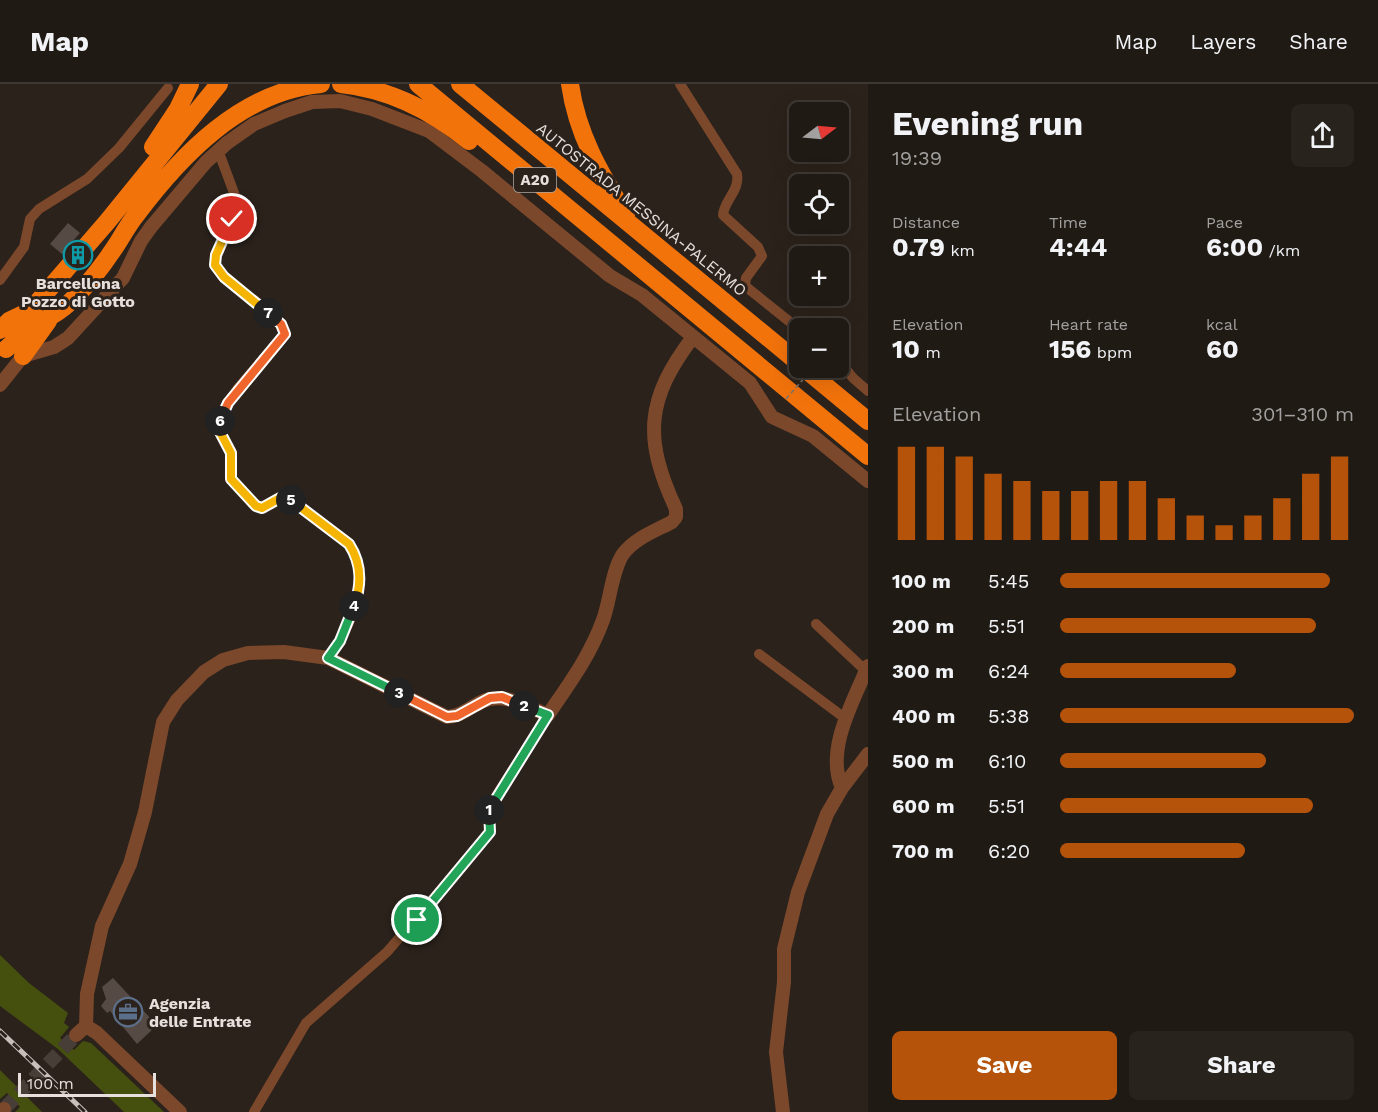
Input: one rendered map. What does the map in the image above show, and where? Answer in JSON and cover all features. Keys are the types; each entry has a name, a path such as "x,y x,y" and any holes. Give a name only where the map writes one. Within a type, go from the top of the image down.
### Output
{"highway":[{"path":"4,326 48,301 102,241 119,197 167,127 190,84"},
{"path":"4,326 219,84"},
{"path":"30,310 128,209 230,84"},
{"path":"3,352 26,331 68,304 107,259 137,213 193,150 233,116 275,94 321,84"},
{"path":"341,84 386,94 433,116 454,129 613,258 652,277"},
{"name":"A20","path":"418,84 868,456"},
{"name":"AUTOSTRADA MESSINA-PALERMO","path":"460,84 789,355"},
{"path":"570,84 577,119 586,146 633,227"},
{"path":"23,356 110,229 119,197"},
{"path":"110,229 137,213"},
{"path":"3,352 30,310 41,287"},
{"path":"816,378 868,421"}],"street":[{"path":"680,84 737,174 737,186 725,206 723,215 758,247 762,256 746,278 745,286 789,321"},
{"path":"0,280 24,247 30,219 39,210 87,179 119,148 168,88"},
{"path":"0,385 23,356 54,347 68,338 123,278 141,241 151,227 218,150 254,124 296,107 320,101 350,103 413,123 429,131 482,171 590,260 642,295 750,382 772,417 813,436 868,481"},
{"path":"218,150 237,201 215,259 215,265 224,277 277,320 285,334 228,403 221,418 220,432 231,453 231,479 256,506 262,508 280,498 289,499 349,544 354,552 361,579 358,597 340,641 328,658"},
{"path":"254,1112 306,1023 387,952 490,832 491,804 581,668 594,641 604,618 622,555 635,542 672,522 676,517 676,509 658,458 653,412 668,373 693,337"},
{"path":"849,373 868,391"},
{"path":"816,624 867,669 846,719 837,763 837,776 842,788"},
{"path":"180,1112 97,1034 81,1030 102,926 130,864 145,812 163,722 177,700 204,672 223,660 248,653 284,652 328,658 447,717 457,716 490,698 502,697 548,715"},
{"path":"759,654 846,719"},
{"path":"783,1112 776,1052 784,982 784,949 798,892 827,814 842,788 868,754"}],"path":[{"path":"786,399 804,378"}],"green space":[{"path":"0,955 29,983 68,1013 64,1023 69,1027 60,1038 74,1050 83,1041 91,1043 164,1112 124,1112 58,1049 0,1006"},
{"path":"0,1070 42,1112 15,1112 20,1107 7,1093 0,1099"}],"building":[{"path":"68,223 80,233 72,242 73,244 62,254 50,244"},
{"name":"Agenzia delle Entrate","path":"113,978 153,1021 154,1028 137,1044 110,1011 107,1013 101,1006 106,999 102,987"}],"tunnel":[{"path":"4,1109 76,1035"}],"railway":[{"path":"0,1031 85,1112"}],"place":[{"name":"Barcellona Pozzo di Gotto","path":"78,255"},
{"name":"Agenzia delle Entrate","path":"128,1012"}],"route":[{"path":"232,219 216,255 215,265 224,277 277,320 285,334 238,388 228,403 219,425 220,432 231,453 229,465 231,479 256,506 267,507 285,497 349,544 354,552 361,579 358,597 340,641 328,658 447,717 457,716 490,698 502,697 548,715 491,804 490,832 417,920"}]}
